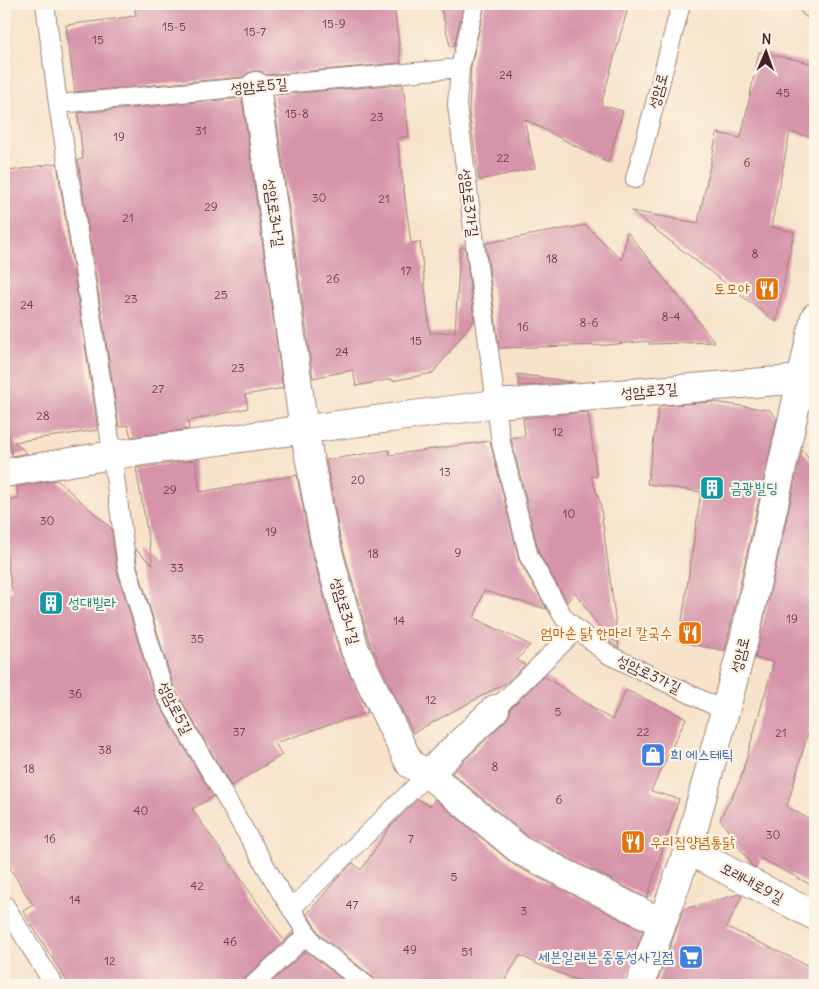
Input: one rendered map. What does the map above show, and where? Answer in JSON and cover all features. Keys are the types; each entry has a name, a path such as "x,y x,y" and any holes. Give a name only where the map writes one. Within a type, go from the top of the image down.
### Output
{"street":[{"name":"성암로3나길","path":"256,86 304,429 325,541 355,650 410,764 428,774 521,851 662,923"},
{"name":"성암로","path":"640,985 688,850 744,640 808,380 815,317"},
{"name":"성암로3길","path":"496,404 808,380"},
{"path":"4,473 112,454 496,404"},
{"path":"428,774 495,709"},
{"name":"모래내로9길","path":"688,850 815,916"}],"lane":[{"name":"성암로5길","path":"45,4 58,104 112,454 127,567 164,692 291,909 314,943 366,985"},
{"name":"성암로3가길","path":"475,4 460,68 457,104 501,444 528,557 564,618 607,654 725,711"},
{"name":"성암로","path":"635,178 681,4"},
{"name":"성암로5길","path":"58,104 460,68"},
{"path":"495,709 577,629"},
{"path":"291,909 428,774"},
{"path":"4,906 54,985"},
{"path":"253,985 308,934"}],"building":[{"path":"134,4 394,4 401,63 266,75 261,71 254,71 247,73 244,77 75,92 66,25 136,16"},
{"path":"440,4 464,4 454,46 450,46"},
{"path":"485,4 629,4 601,105 623,111 608,163 524,119 535,168 479,180 469,112 471,66"},
{"path":"759,52 815,64 815,138 790,132 771,227 794,232 776,322 631,211 698,223 717,133 741,138"},
{"path":"403,84 409,136 397,138 411,243 420,242 430,333 455,332 460,248 465,247 474,320 433,373 356,386 353,370 313,378 273,95"},
{"path":"242,98 283,388 245,395 248,408 188,421 189,429 131,437 128,425 119,427 78,160 83,159 78,113"},
{"path":"57,163 98,430 14,442 27,453 12,456 4,400 4,172"},
{"path":"586,225 622,260 627,232 715,342 649,344 649,341 606,345 499,348 486,243"},
{"path":"517,374 574,382 519,386"},
{"name":"금광빌딩","path":"714,402 770,410 777,419 725,651 679,641 701,492 647,484 659,406"},
{"path":"588,412 597,477 591,476 600,502 619,648 608,641 575,592 567,602 539,553 511,438 525,436 523,418"},
{"path":"490,441 519,560 547,609 484,591 474,618 530,645 517,660 525,665 506,683 413,733 370,644 340,537 326,460 389,450 390,455"},
{"path":"802,450 815,467 815,708 787,807 815,822 815,887 760,858 756,868 752,866 720,819 740,781 774,662 755,658"},
{"path":"195,460 200,492 297,475 310,545 340,654 368,712 275,743 282,755 231,786 174,688 137,565 135,549 153,565 136,468"},
{"path":"57,480 111,528 117,570 154,695 213,797 192,809 284,941 293,931 294,933 246,977 243,985 69,985 23,911 33,905 4,859 4,594 12,591 4,538 4,501 18,499 17,487"},
{"path":"544,676 612,720 626,690 686,718 651,791 679,799 647,898 530,838 452,773 506,720 510,714 510,709"},
{"path":"418,799 430,806 435,799 514,865 643,931 625,985 590,985 539,965 520,955 502,985 376,985 373,977 321,936 307,914 353,863 361,870 389,828"},
{"path":"739,894 742,896 727,927 815,969 815,985 656,985 684,909"},
{"path":"306,951 349,985 268,985"}],"place":[{"name":"토모야","path":"767,289"},
{"name":"금광빌딩","path":"712,488"},
{"name":"성대빌라","path":"51,603"},
{"name":"엄마손 닭 한마리 칼국수","path":"690,633"},
{"name":"희 에스테틱","path":"653,755"},
{"name":"우리집양념통닭","path":"633,842"},
{"name":"세븐일레븐 중동성사길점","path":"691,957"}]}
